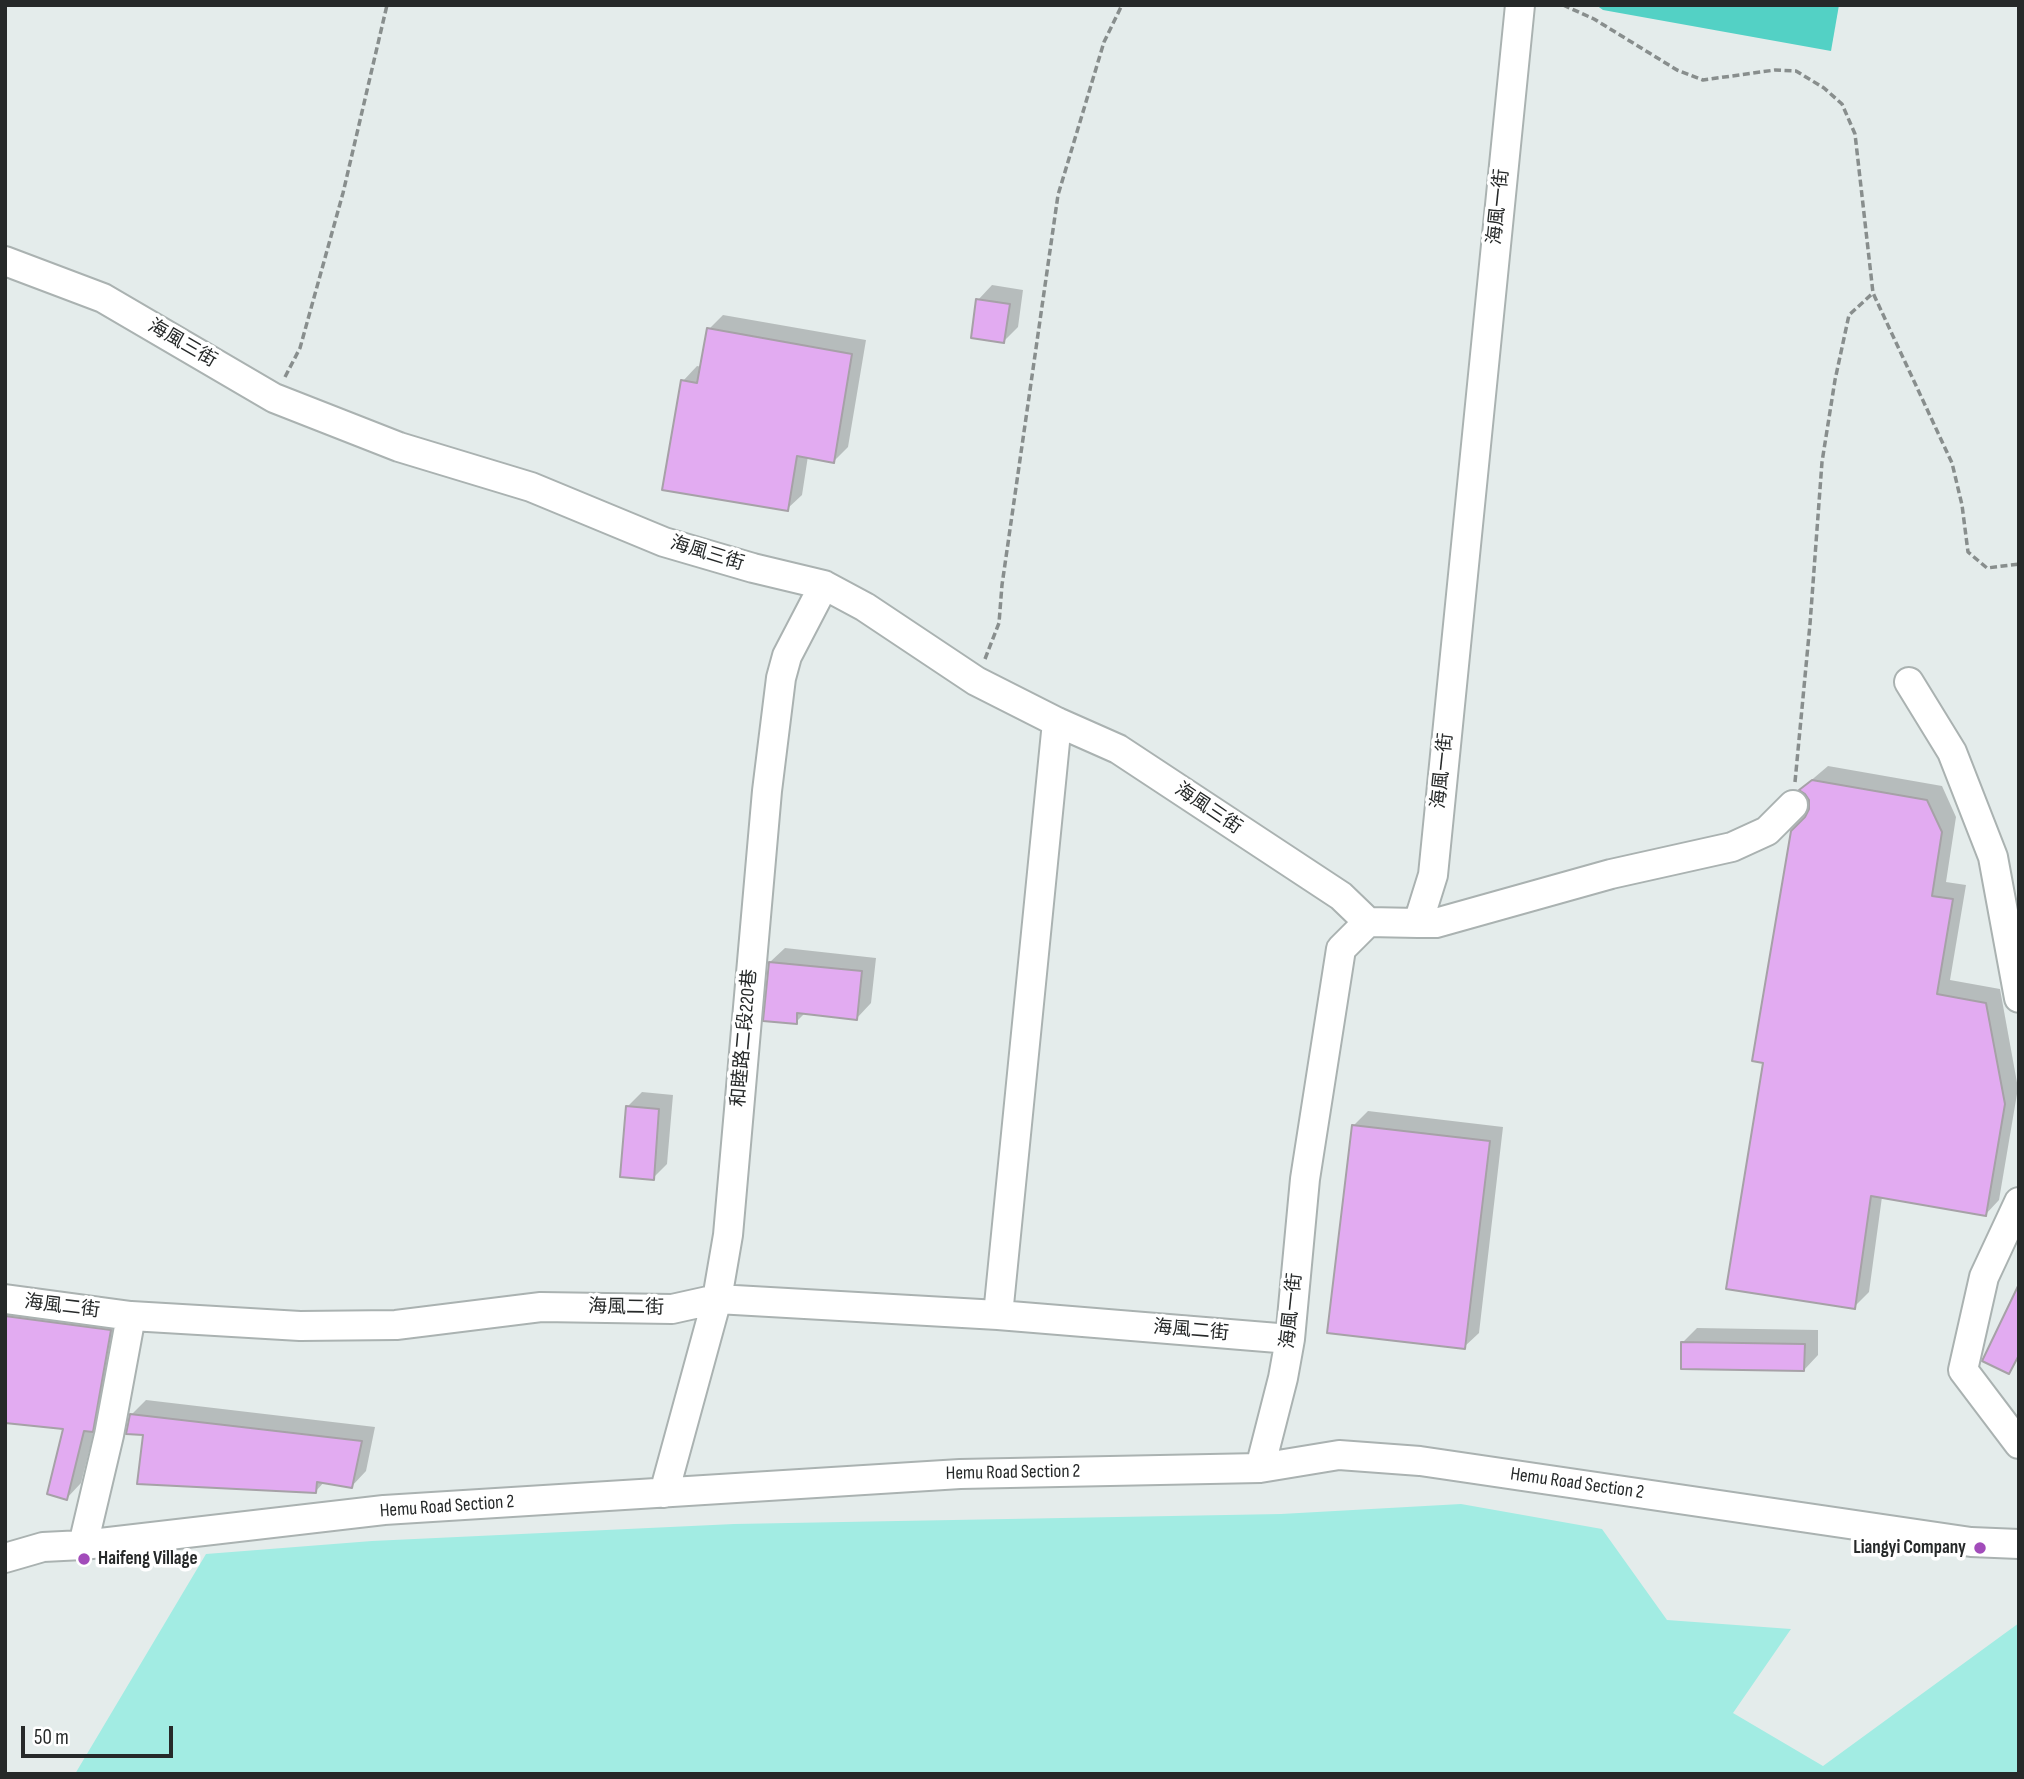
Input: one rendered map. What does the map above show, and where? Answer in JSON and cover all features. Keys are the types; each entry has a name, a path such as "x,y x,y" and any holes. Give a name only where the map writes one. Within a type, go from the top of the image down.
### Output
{"street":[{"name":"海風一街","path":"1418,923 1433,875 1520,5"},
{"name":"海風三街","path":"5,261 103,298 274,398 399,447 531,487 664,542 824,585 865,607 976,681 1118,749 1341,897 1368,922"},
{"name":"和睦路二段220巷","path":"664,1493 717,1299 729,1235 767,791 781,678 787,656 824,585"},
{"path":"1909,682 1952,752 1993,858 2019,998"},
{"path":"999,1315 1057,722"},
{"path":"1368,922 1436,923 1611,874 1732,847 1767,831 1793,805"},
{"name":"海風一街","path":"1260,1468 1290,1339 1305,1179 1341,949 1368,922"},
{"path":"2019,1202 1984,1278 1964,1370 2019,1444"},
{"name":"海風二街","path":"5,1299 131,1316 300,1326 396,1325 541,1307 672,1309 717,1299 999,1315 1290,1339"},
{"path":"83,1545 109,1435 131,1316"},
{"name":"Hemu Road Section 2","path":"5,1558 43,1547 83,1545 384,1510 960,1474 1260,1468 1339,1455 1420,1461 1971,1542 2019,1544"}],"path":[{"path":"274,398 300,348 343,193 387,5"},
{"path":"976,681 999,623 1002,585 1058,195 1104,41 1122,5"},
{"path":"1563,5 1594,19 1677,70 1703,80 1775,70 1796,71 1824,88 1842,104 1855,134 1873,293 1952,463 1962,505 1968,552 1987,568 2019,564"},
{"path":"1793,805 1822,462 1849,315 1873,293"}],"shaded area":[{"path":"1596,5 1839,5 1831,51 1603,10"},
{"path":"1461,1504 1602,1529 1667,1620 1791,1629 1733,1713 1823,1766 2019,1623 2019,1774 75,1774 206,1554 372,1541 734,1524 1281,1514"}],"building":[{"path":"976,299 1010,304 1004,343 971,338"},
{"path":"707,328 852,354 834,463 797,456 788,511 662,490 681,380 697,383"},
{"path":"1812,780 1927,800 1942,832 1932,896 1953,899 1937,994 1986,1003 2005,1104 1986,1216 1871,1196 1855,1309 1726,1289 1763,1063 1752,1061 1791,831 1809,809 1809,800 1799,790"},
{"path":"769,962 862,971 857,1020 797,1013 797,1024 763,1021"},
{"path":"626,1106 659,1109 654,1180 620,1177"},
{"path":"1352,1125 1490,1141 1465,1349 1327,1333"},
{"path":"2019,1284 2019,1355 2009,1374 1982,1361"},
{"path":"5,1316 111,1330 93,1432 84,1431 67,1500 47,1494 63,1429 5,1423"},
{"path":"1681,1342 1805,1344 1804,1371 1681,1369"},
{"path":"130,1414 362,1441 352,1488 317,1482 316,1493 137,1484 143,1435 126,1434"}],"place":[{"name":"Liangyi Company","path":"1980,1548"},
{"name":"Haifeng Village","path":"84,1559"}]}
